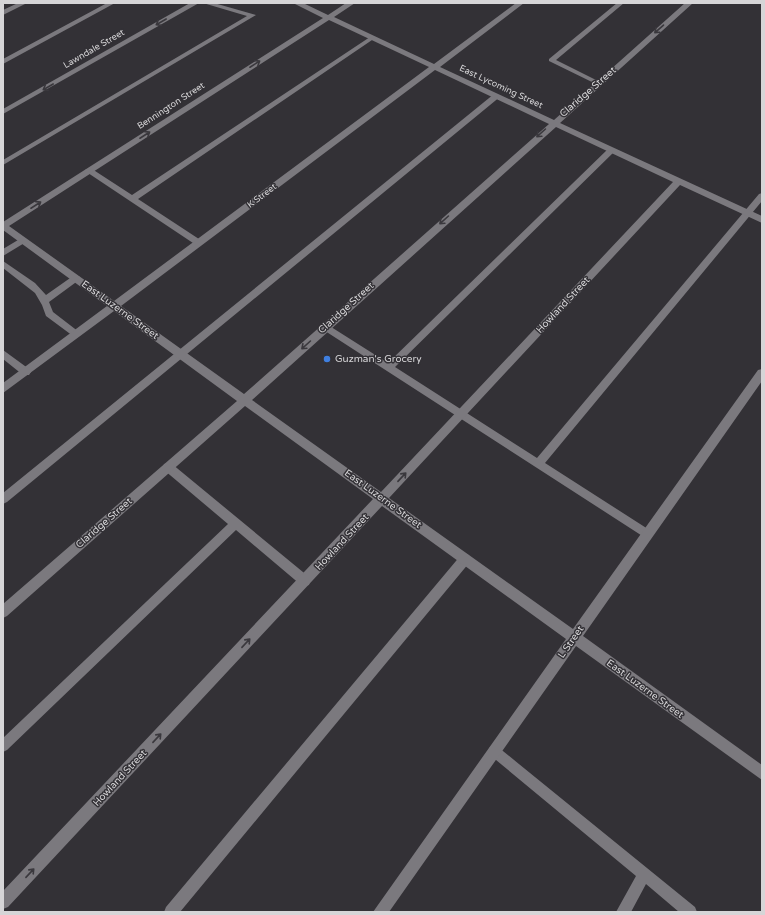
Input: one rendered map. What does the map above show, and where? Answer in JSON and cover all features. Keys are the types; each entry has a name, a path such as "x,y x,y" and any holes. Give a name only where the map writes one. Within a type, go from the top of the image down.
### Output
{"street":[{"path":"3,13 23,3"},
{"name":"Lawndale Street","path":"3,112 194,3"},
{"name":"East Lycoming Street","path":"297,3 762,220"},
{"name":"Bennington Street","path":"3,226 351,3"},
{"name":"K Street","path":"3,389 435,68 520,3"},
{"name":"Claridge Street","path":"3,612 245,400 553,122 688,3"},
{"name":"Howland Street","path":"3,902 679,181"},
{"name":"East Luzerne Street","path":"3,226 762,773"},
{"name":"L Street","path":"380,912 762,373"}],"lane":[{"path":"3,62 112,3"},
{"path":"3,164 253,15 206,3"},
{"path":"598,83 551,60 621,3"},
{"path":"132,199 372,38"},
{"path":"3,499 497,96"},
{"path":"388,368 612,150"},
{"path":"89,171 199,243"},
{"path":"538,464 762,196"},
{"path":"3,253 23,240"},
{"path":"3,264 40,292 45,300 49,314 76,334"},
{"path":"45,300 76,278"},
{"path":"325,327 647,534"},
{"path":"3,354 26,372"},
{"path":"168,467 305,581"},
{"path":"3,746 236,524"},
{"path":"171,912 464,559"},
{"path":"494,751 690,912"},
{"path":"623,912 644,875"}],"place":[{"name":"Guzman's Grocery","path":"327,359"}]}
